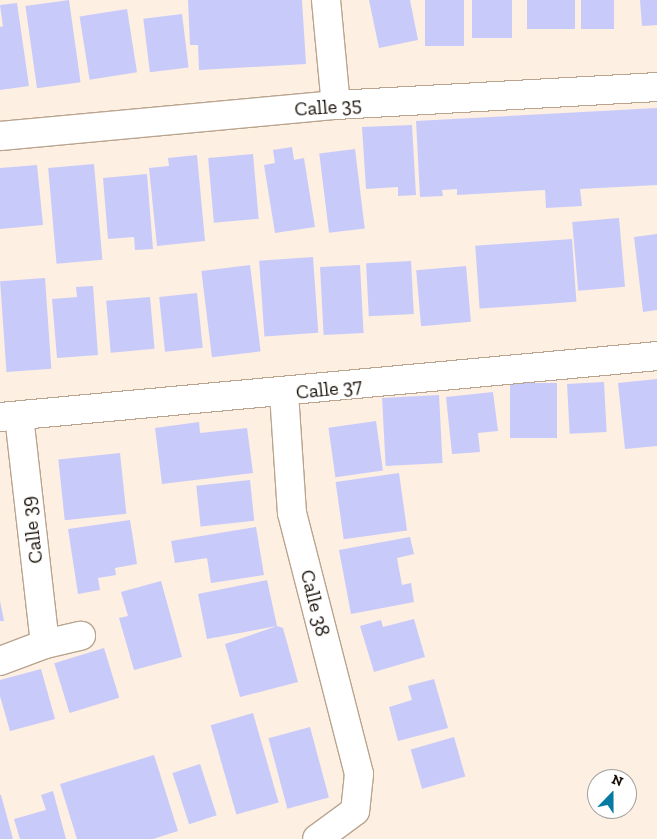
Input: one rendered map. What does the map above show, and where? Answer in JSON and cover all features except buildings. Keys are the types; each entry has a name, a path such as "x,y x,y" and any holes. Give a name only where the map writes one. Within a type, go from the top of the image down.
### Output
{"street":[{"path":"326,0 336,106"},
{"name":"Calle 35","path":"0,136 336,106 657,87"},
{"name":"Calle 37","path":"9,416 284,393 657,356"},
{"name":"Calle 38","path":"284,393 292,513 359,774 355,811 317,839"},
{"name":"Calle 39","path":"9,416 45,644"},
{"path":"0,661 45,644 81,636"}]}
